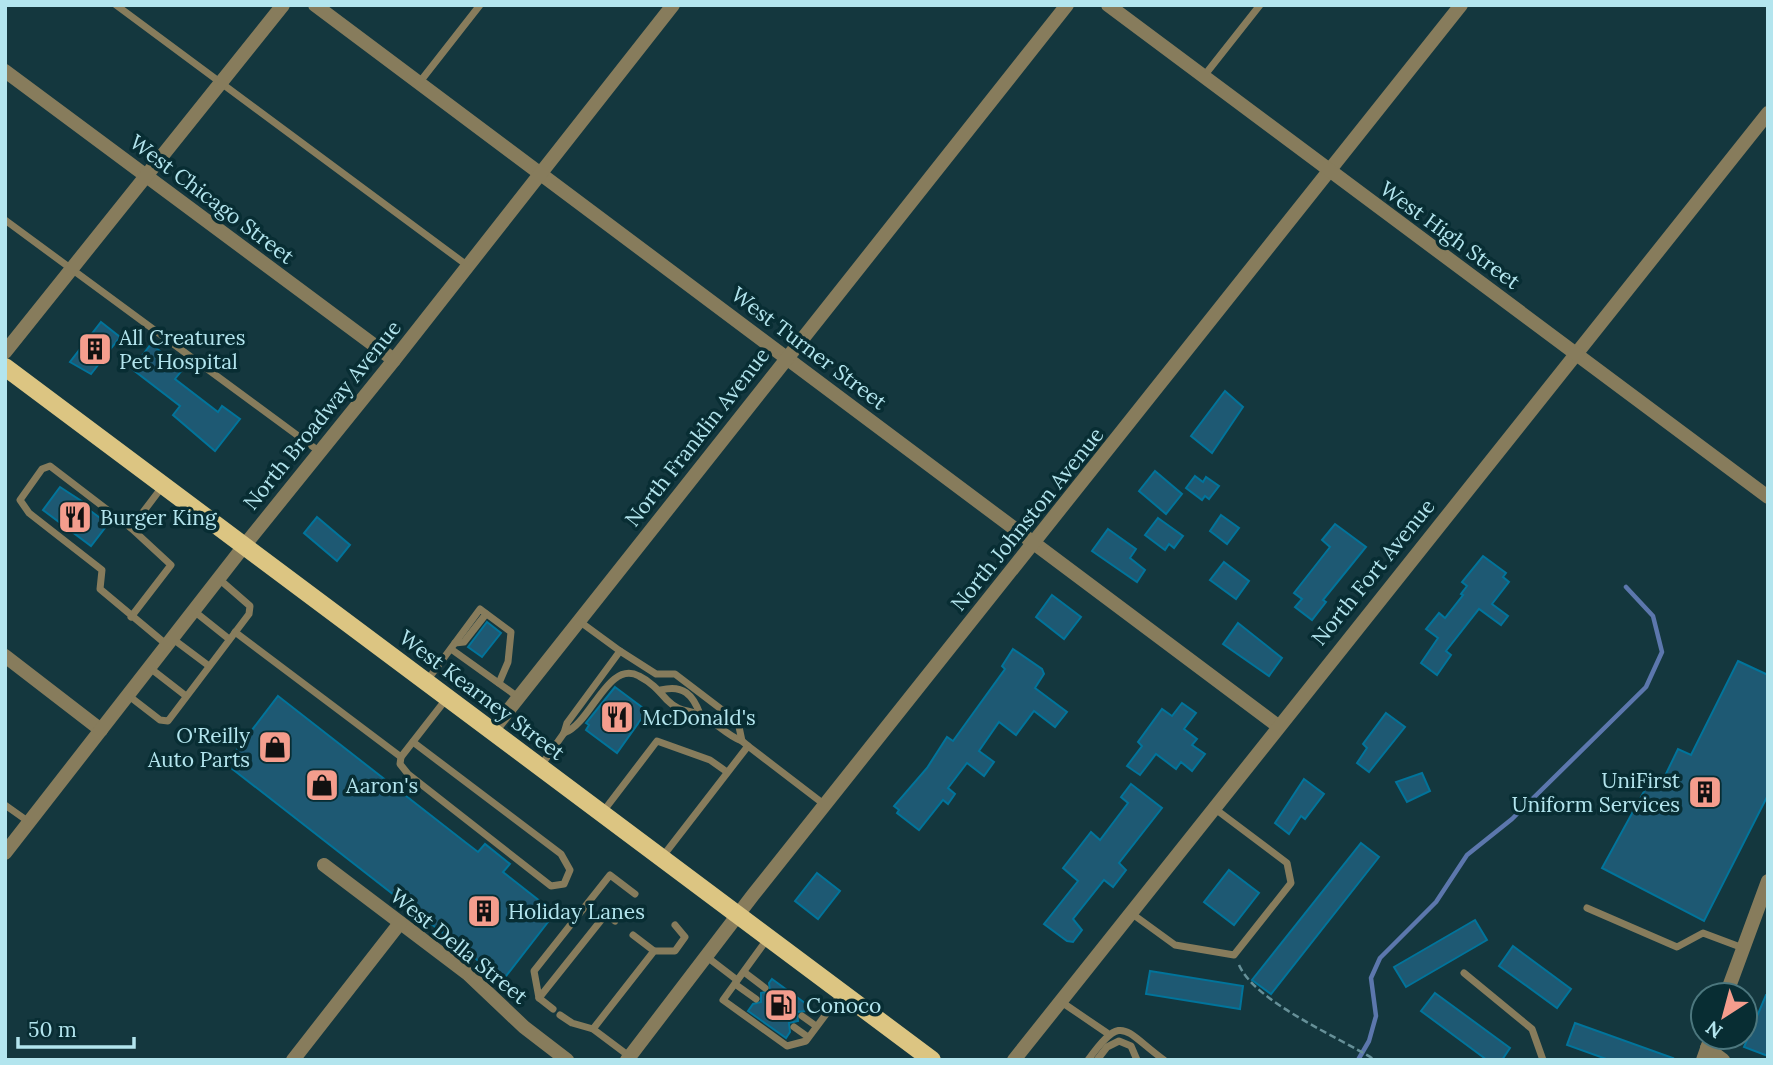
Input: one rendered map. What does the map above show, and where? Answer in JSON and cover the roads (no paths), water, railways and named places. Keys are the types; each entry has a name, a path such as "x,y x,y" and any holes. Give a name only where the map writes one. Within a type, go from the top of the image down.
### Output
{"main road":[{"name":"West Kearney Street","path":"5,367 769,938 920,1056"}],"street":[{"path":"5,352 282,5"},
{"name":"West Turner Street","path":"315,5 1278,726"},
{"name":"North Broadway Avenue","path":"5,853 244,545 468,267 673,5"},
{"name":"North Franklin Avenue","path":"492,731 1067,5"},
{"name":"West High Street","path":"1108,5 1768,497"},
{"name":"North Johnston Avenue","path":"628,1058 825,805 1461,5"},
{"name":"West Chicago Street","path":"5,71 394,360"},
{"name":"North Fort Avenue","path":"1014,1060 1768,113"},
{"path":"5,656 102,730"},
{"name":"West Della Street","path":"324,865 468,974 524,1027 567,1060"},
{"path":"1731,981 1768,881"},
{"path":"293,1060 400,923"}],"lane":[{"path":"116,5 468,267"},
{"path":"419,83 480,5"},
{"path":"1203,77 1260,5"},
{"path":"5,220 320,452"},
{"path":"131,617 171,565 131,528 50,467 42,469 20,500 29,513 102,569 100,589 131,617 209,666"},
{"path":"131,528 163,485"},
{"path":"129,696 160,720 168,721 248,614 250,606 219,579"},
{"path":"426,682 480,609 511,632 508,662 499,683"},
{"path":"194,611 229,639"},
{"path":"579,621 656,674 675,674 738,722 745,743"},
{"path":"235,632 401,758"},
{"path":"453,646 518,697"},
{"path":"540,767 564,733 567,723 620,651"},
{"path":"150,668 186,696"},
{"path":"564,733 576,729 615,676 627,672 636,674 661,690 667,699 685,713 699,714"},
{"path":"661,690 679,688 688,692 699,714 731,737 745,743 825,805"},
{"path":"413,743 567,862 570,870 568,878 558,887 551,886 408,774 400,764 401,758 447,698"},
{"path":"602,813 657,741 710,760 727,772"},
{"path":"662,858 727,772 745,743"},
{"path":"5,805 29,822"},
{"path":"1130,912 1175,945 1234,955 1291,884 1287,863 1213,808"},
{"path":"628,1058 593,1029 572,1023 539,998 534,971 610,875 635,894"},
{"path":"1587,908 1677,947 1703,933 1743,948"},
{"path":"539,998 606,914 615,921"},
{"path":"633,935 654,951 675,951 685,937 676,925"},
{"path":"769,938 723,1000 787,1046 808,1037 842,993"},
{"path":"593,1029 654,951"},
{"path":"706,956 756,999"},
{"path":"744,972 765,988"},
{"path":"1464,973 1532,1029 1543,1060"},
{"path":"1060,1001 1107,1033"},
{"path":"802,1016 816,1026"},
{"path":"794,1027 808,1037"},
{"path":"1087,1060 1107,1033 1118,1029 1130,1033 1152,1056 1164,1060"},
{"path":"1097,1060 1107,1047 1119,1041 1131,1046 1137,1060"}],"waterway":[{"path":"1358,1060 1369,1041 1376,1016 1371,978 1380,958 1436,902 1467,855 1512,819 1646,687 1662,652 1653,616 1626,587"}],"place":[{"name":"All Creatures Pet Hospital","path":"95,349"},
{"name":"Burger King","path":"75,517"},
{"name":"McDonald's","path":"617,717"},
{"name":"O'Reilly Auto Parts","path":"275,747"},
{"name":"Aaron's","path":"322,785"},
{"name":"UniFirst Uniform Services","path":"1705,792"},
{"name":"Holiday Lanes","path":"484,911"},
{"name":"Conoco","path":"781,1005"}]}
